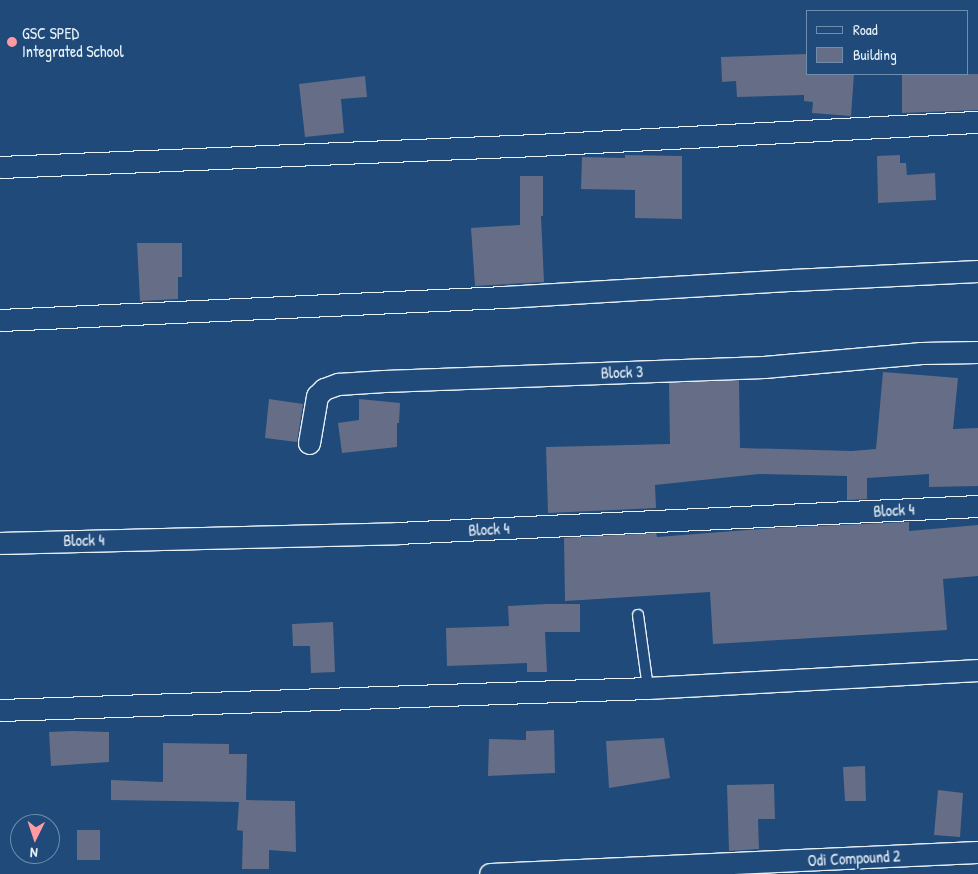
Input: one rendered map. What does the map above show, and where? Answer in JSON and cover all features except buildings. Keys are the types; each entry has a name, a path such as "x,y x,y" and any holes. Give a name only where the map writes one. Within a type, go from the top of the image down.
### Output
{"street":[{"path":"0,167 536,145 978,122"},
{"path":"0,320 504,297 978,271"},
{"name":"Block 3","path":"309,443 313,408 317,396 324,389 338,384 764,367 921,353 978,352"},
{"name":"Block 4","path":"0,542 397,533 978,506"},
{"path":"0,710 648,688 978,670"},
{"name":"Odi Compound 2","path":"490,874 978,852"}],"lane":[{"path":"638,615 648,688"}],"place":[{"name":"GSC SPED Integrated School","path":"12,42"}]}
